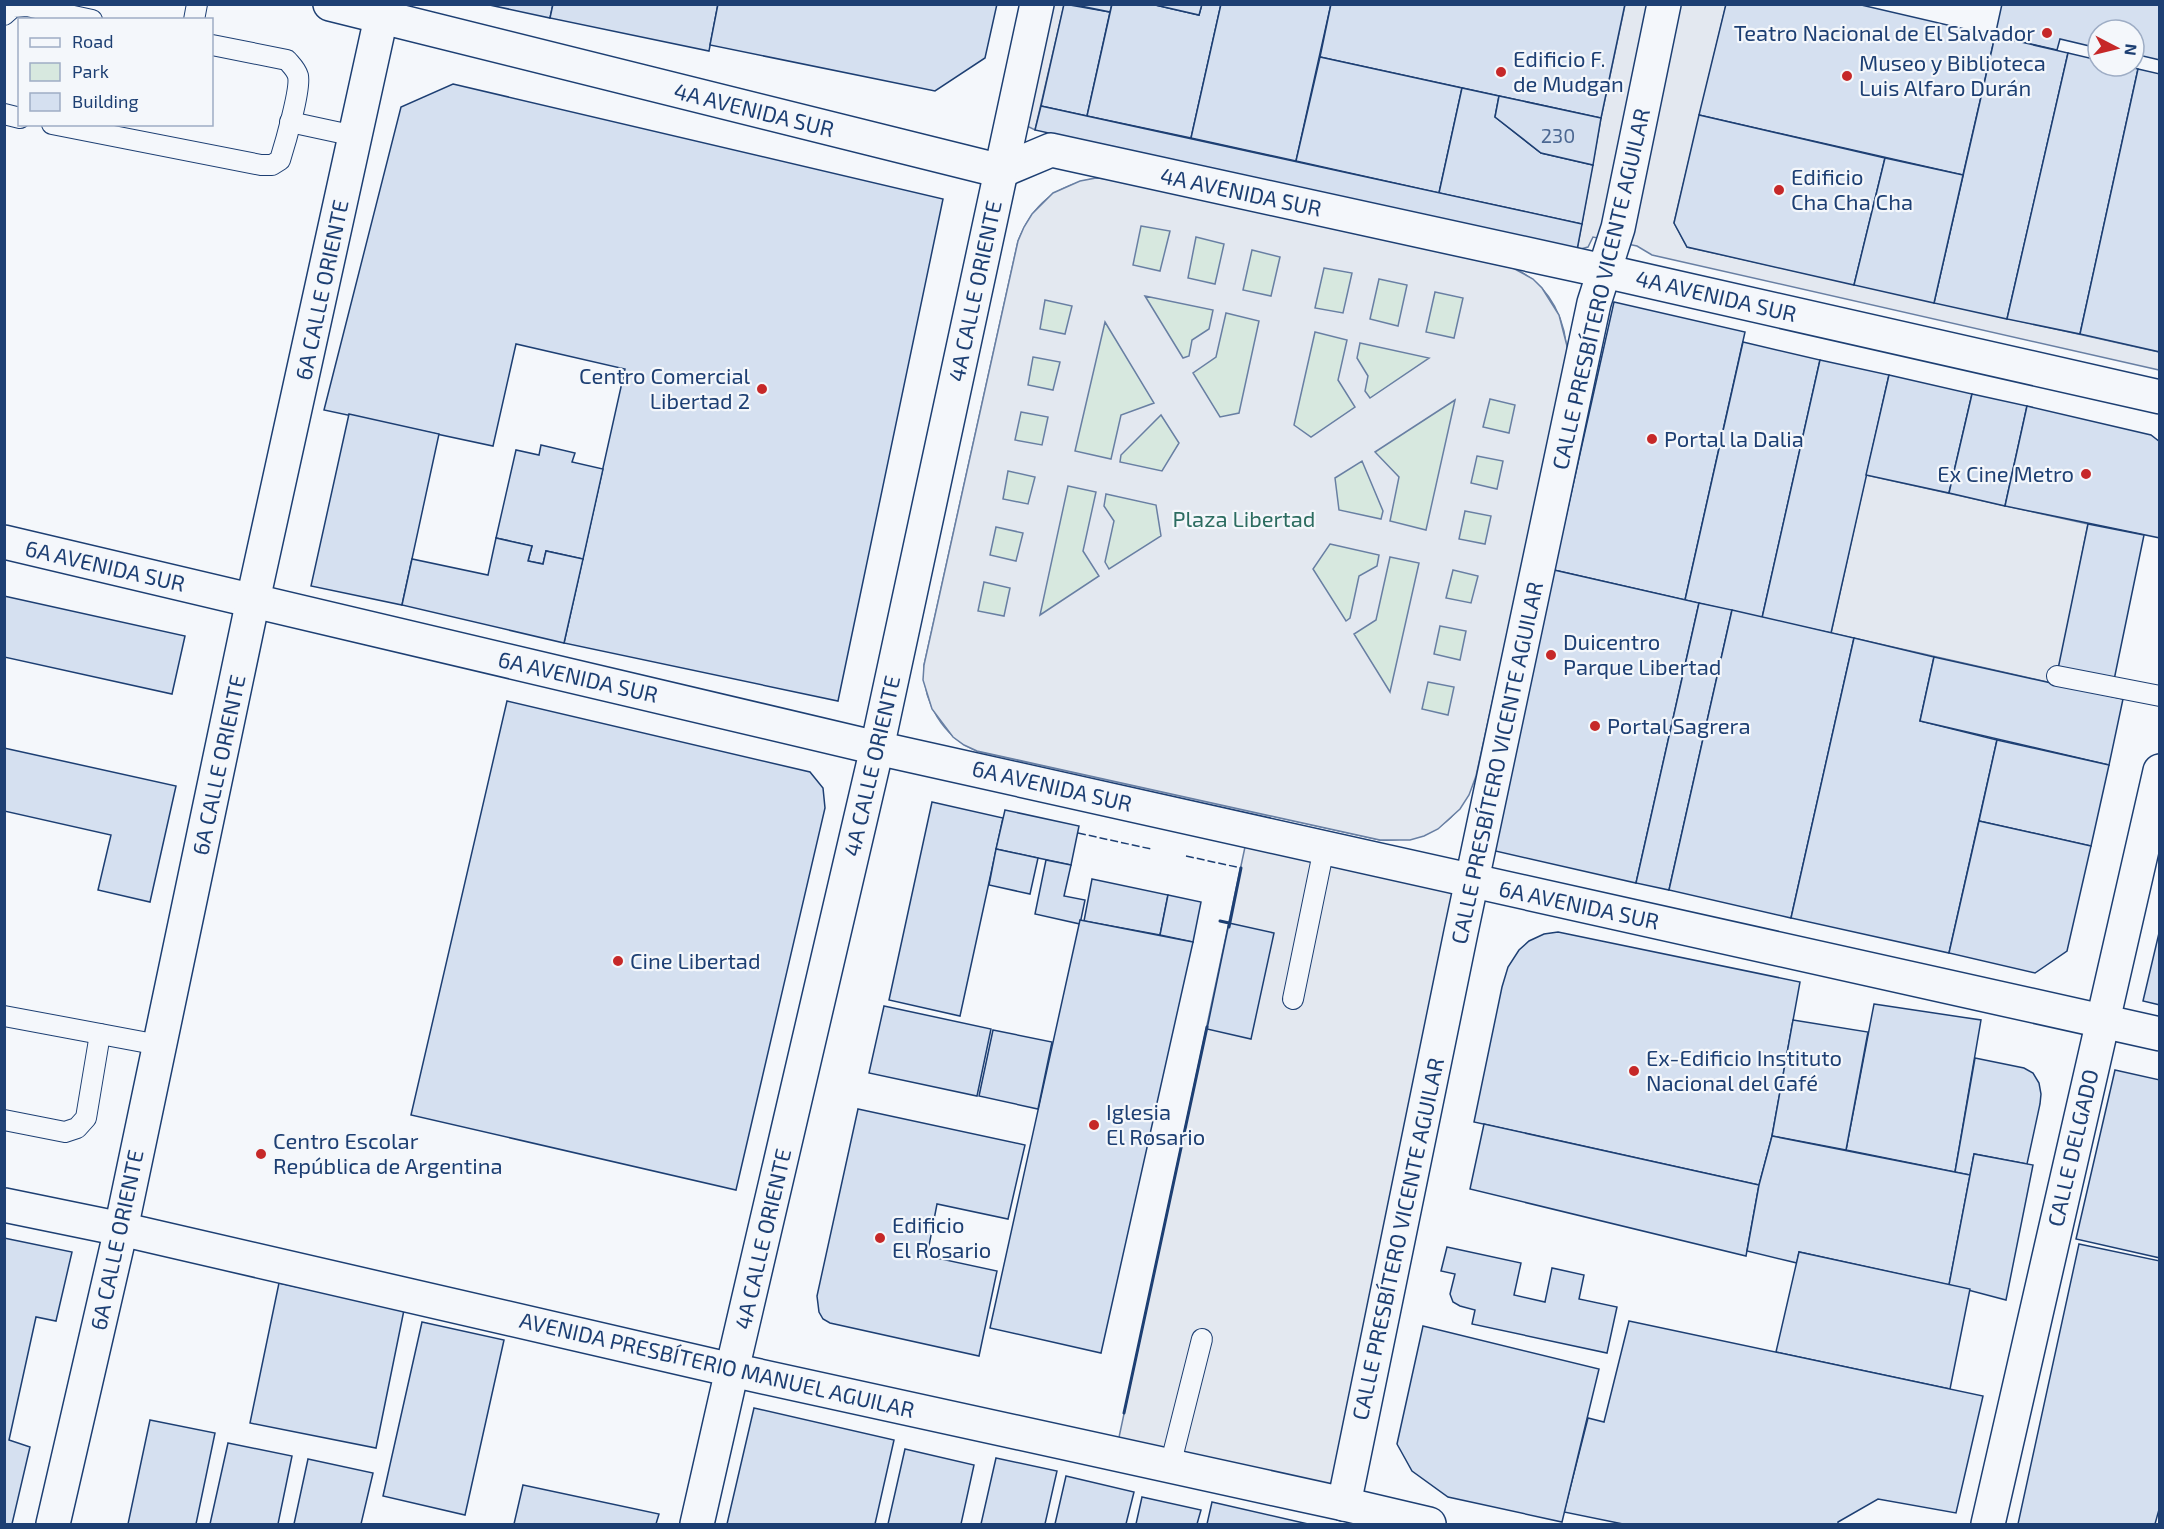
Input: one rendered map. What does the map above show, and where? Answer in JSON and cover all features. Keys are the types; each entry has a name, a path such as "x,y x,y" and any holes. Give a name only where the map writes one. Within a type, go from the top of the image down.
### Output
{"street":[{"name":"4A AVENIDA SUR","path":"330,4 382,11 1001,171 1051,150 1604,271 2160,397"},
{"name":"4A CALLE ORIENTE","path":"697,1524 877,748 1037,4"},
{"name":"CALLE PRESBÍTERO VICENTE AGUILAR","path":"1342,1514 1456,955 1591,315 1618,228 1664,4"},
{"name":"6A CALLE ORIENTE","path":"53,1524 121,1229 382,11"},
{"name":"6A AVENIDA SUR","path":"4,542 877,748 2160,1034"},
{"name":"CALLE DELGADO","path":"1988,1524 2160,771"},
{"name":"AVENIDA PRESBÍTERIO MANUEL AGUILAR","path":"4,1205 121,1229 732,1370 1170,1466 1342,1514 1429,1524"}],"lane":[{"path":"4,15 13,7 27,6 83,18"},
{"path":"62,126 261,165 272,165 280,160 290,122 298,78 295,69 287,60 213,45"},
{"path":"290,122 355,136"},
{"path":"2057,676 2160,696"},
{"path":"1293,999 1324,848"},
{"path":"4,1016 159,1045"},
{"path":"4,1120 65,1132 77,1128 86,1118 100,1034"},
{"path":"1170,1466 1202,1339"}],"green space":[{"name":"Plaza Libertad","path":"1096,178 1111,179 1513,268 1538,284 1555,306 1567,347 1567,362 1476,776 1461,806 1440,826 1428,833 1398,840 1380,840 977,751 954,737 937,717 927,692 924,665 1018,241 1031,216 1048,198 1069,186"}],"shaded area":[{"path":"1051,5 1064,5 1035,130 1027,126"},
{"path":"1625,5 1726,5 1674,223 1687,247 2159,352 2159,370 1652,255 1637,246 1593,237 1588,247 1577,250 1601,118"},
{"name":"Plaza Libertad","path":"1096,178 1111,179 1513,268 1533,279 1542,288 1559,315 1567,346 1567,362 1476,776 1469,795 1460,809 1438,829 1410,840 1380,840 977,751 953,737 932,709 923,680 924,665 1018,241 1032,214 1053,193 1080,181","holes":["1141,226 1170,231 1160,271 1133,265","1196,237 1224,244 1215,284 1188,278","1252,250 1280,257 1271,296 1243,290","1324,268 1352,273 1343,313 1315,308","1379,279 1407,285 1398,326 1370,319","1435,292 1463,298 1454,338 1426,332","1145,296 1213,310 1209,329 1192,340 1189,356 1183,358","1045,300 1072,306 1065,334 1040,329","1226,313 1259,321 1239,413 1220,417 1193,373 1216,357","1105,322 1154,403 1121,415 1111,459 1075,451","1315,332 1347,340 1338,380 1355,407 1311,437 1294,425","1360,343 1429,358 1370,398 1365,391 1368,376 1357,358","1033,357 1060,362 1053,390 1028,385","1490,399 1515,405 1509,433 1483,427","1455,400 1426,530 1390,521 1399,477 1375,452","1021,412 1048,417 1042,445 1015,440","1161,415 1179,443 1162,471 1120,462 1121,455","1477,456 1503,461 1497,489 1471,483","1362,461 1383,511 1381,519 1339,510 1335,478","1008,471 1035,477 1028,504 1003,499","1068,486 1096,492 1083,551 1099,576 1040,615","1106,494 1156,505 1161,536 1109,569 1105,562 1114,521 1104,506","1465,511 1491,516 1485,544 1459,539","996,527 1023,533 1016,561 990,555","1330,544 1379,555 1377,566 1359,576 1350,618 1346,621 1313,569","1390,557 1419,563 1390,692 1354,634 1376,620","1453,570 1478,576 1471,603 1446,598","984,582 1010,588 1004,616 978,611","1440,626 1466,631 1460,660 1434,654","1428,682 1454,687 1448,715 1422,709"]},
{"path":"1866,475 2088,524 2056,684 1831,633"},
{"path":"1245,847 1459,894 1336,1489 1118,1442"}],"building":[{"path":"485,4 553,4 550,18"},
{"path":"553,4 718,4 709,51 550,18"},
{"path":"718,4 997,4 985,58 935,91 710,45"},
{"path":"1064,4 1110,12 1087,116 1041,106"},
{"path":"1071,4 1112,4 1110,12"},
{"path":"1112,4 1151,4 1199,15 1202,4 1221,4 1191,138 1087,116"},
{"path":"1151,4 1202,4 1199,15"},
{"path":"1221,4 1331,4 1296,161 1191,138"},
{"name":"Edificio F. de Mudgan","path":"1331,4 1625,4 1601,118 1320,57"},
{"name":"Museo y Biblioteca Luis Alfaro Durán","path":"1726,4 1857,4 1995,36 1963,175 1699,115"},
{"name":"Teatro Nacional de El Salvador","path":"2002,4 2160,4 2160,60 2146,57 2146,18 2086,18 2086,45 2060,39 2057,50 1995,36"},
{"path":"1995,36 2068,53 2007,319 1934,303"},
{"path":"2068,53 2086,57 2086,78 2136,78 2080,334 2007,319"},
{"path":"1320,57 1462,88 1439,193 1296,161"},
{"path":"2146,71 2160,74 2160,352 2080,334 2136,78 2146,78"},
{"name":"Centro Comercial Libertad 2","path":"453,84 943,199 838,701 564,643 625,369 516,344 493,446 324,410 401,107"},
{"path":"1462,88 1499,96 1495,117 1541,153 1593,165 1582,224 1439,193"},
{"path":"1499,96 1601,118 1593,165 1541,153 1495,117"},
{"path":"1041,106 1582,224 1577,250 1035,130"},
{"name":"Edificio Cha Cha Cha","path":"1699,115 1885,158 1854,285 1687,247 1674,223"},
{"path":"1885,158 1963,175 1934,303 1854,285"},
{"name":"Portal la Dalia","path":"1614,302 1745,332 1685,600 1554,570"},
{"path":"1743,342 1820,360 1762,618 1685,600"},
{"path":"1820,360 1889,375 1831,633 1762,618"},
{"path":"1889,375 1972,394 1949,493 1866,475"},
{"path":"1972,394 2027,406 2005,506 1949,493"},
{"name":"Ex Cine Metro","path":"2027,406 2151,435 2160,442 2160,538 2005,506"},
{"path":"349,414 439,434 402,605 311,586"},
{"path":"541,445 575,453 572,462 603,469 583,559 546,551 543,564 528,561 532,546 496,538 516,450 539,455"},
{"path":"2088,524 2144,535 2114,680 2058,669"},
{"path":"496,538 532,546 528,561 543,564 546,551 583,559 564,643 402,605 412,559 488,575"},
{"name":"Portal Sagrera","path":"1554,570 1699,603 1636,883 1491,850"},
{"path":"4,596 185,636 172,694 4,657"},
{"path":"1699,603 1732,610 1669,890 1636,883"},
{"path":"1732,610 1854,638 1791,918 1669,890"},
{"path":"1854,638 1934,657 1920,721 1997,740 1949,953 1791,918"},
{"path":"1934,657 2123,699 2109,765 1920,721"},
{"name":"Cine Libertad","path":"507,701 810,772 823,788 825,808 736,1190 411,1115"},
{"path":"1997,740 2109,765 2091,846 1979,821"},
{"path":"4,748 176,786 150,902 98,890 111,835 4,811"},
{"path":"932,802 1003,818 960,1016 889,1000"},
{"path":"1005,810 1079,826 1071,865 996,849"},
{"path":"1979,821 2091,846 2067,951 2035,973 1949,953"},
{"path":"996,849 1038,858 1030,894 989,885"},
{"path":"1046,860 1071,865 1064,896 1085,900 1080,924 1035,914"},
{"path":"1092,879 1168,895 1160,935 1084,921"},
{"path":"1168,895 1201,902 1193,942 1160,935"},
{"name":"Iglesia El Rosario","path":"1080,920 1193,942 1101,1353 990,1328"},
{"path":"1229,923 1274,933 1251,1039 1207,1029"},
{"name":"Ex-Edificio Instituto Nacional del Café","path":"1558,932 1800,982 1772,1136 1759,1185 1474,1122 1508,967 1519,950 1529,941 1544,934"},
{"path":"2160,933 2160,1005 2143,1001"},
{"path":"1874,1004 1981,1020 1955,1172 1846,1150"},
{"path":"884,1006 991,1029 977,1096 869,1073"},
{"path":"1793,1020 1868,1032 1846,1150 1772,1136"},
{"path":"993,1030 1052,1042 1038,1109 979,1096"},
{"path":"1975,1058 2024,1068 2033,1073 2039,1083 2040,1104 2027,1164 1974,1154 1970,1175 1955,1172"},
{"path":"2115,1070 2160,1080 2160,1258 2076,1239"},
{"name":"Edificio El Rosario","path":"858,1109 1025,1145 1008,1219 937,1204 927,1256 997,1271 979,1356 830,1323 823,1319 819,1312 817,1296"},
{"path":"1484,1124 1759,1185 1746,1256 1470,1189"},
{"path":"1772,1136 1970,1175 1949,1285 1799,1252 1797,1263 1747,1251 1759,1185"},
{"path":"1974,1154 2033,1165 2006,1300 1949,1285"},
{"path":"4,1238 72,1252 56,1321 36,1317 9,1440 30,1447 12,1524 4,1524"},
{"path":"2079,1244 2160,1261 2160,1506 2155,1524 2018,1524"},
{"path":"1447,1247 1521,1263 1514,1295 1545,1302 1552,1268 1584,1275 1579,1299 1617,1307 1607,1353 1472,1324 1475,1310 1453,1302 1450,1294 1455,1274 1441,1271"},
{"path":"1799,1252 1970,1289 1950,1389 1776,1352"},
{"path":"279,1283 404,1310 376,1448 250,1423"},
{"path":"1629,1321 1983,1396 1956,1513 1878,1499 1838,1524 1623,1524 1564,1512 1588,1418 1604,1422"},
{"path":"422,1322 504,1340 465,1515 383,1496"},
{"path":"1423,1326 1599,1369 1562,1522 1448,1497 1412,1471 1397,1444"},
{"path":"754,1408 894,1440 875,1524 727,1524"},
{"path":"150,1420 215,1433 196,1524 128,1524"},
{"path":"228,1443 292,1456 278,1524 210,1524"},
{"path":"905,1449 974,1465 961,1524 888,1524"},
{"path":"996,1458 1057,1471 1045,1524 981,1524"},
{"path":"308,1459 373,1473 361,1524 294,1524"},
{"path":"1066,1476 1134,1492 1126,1524 1055,1524"},
{"path":"523,1485 659,1514 656,1524 514,1524"},
{"path":"1142,1497 1201,1510 1197,1524 1136,1524"},
{"path":"1212,1502 1308,1524 1207,1524"}],"fence":[{"path":"1078,833 1151,849"},
{"path":"1186,856 1241,868"}],"wall":[{"path":"1229,927 1241,868"},
{"path":"1220,921 1229,923"},
{"path":"1124,1413 1207,1027"}],"place":[{"name":"Teatro Nacional de El Salvador","path":"2047,33"},
{"name":"Edificio F. de Mudgan","path":"1501,72"},
{"name":"Museo y Biblioteca Luis Alfaro Durán","path":"1847,76"},
{"name":"Edificio Cha Cha Cha","path":"1779,190"},
{"name":"Centro Comercial Libertad 2","path":"762,389"},
{"name":"Portal la Dalia","path":"1652,439"},
{"name":"Ex Cine Metro","path":"2086,474"},
{"name":"Duicentro Parque Libertad","path":"1551,655"},
{"name":"Portal Sagrera","path":"1595,726"},
{"name":"Cine Libertad","path":"618,961"},
{"name":"Ex-Edificio Instituto Nacional del Café","path":"1634,1071"},
{"name":"Iglesia El Rosario","path":"1094,1125"},
{"name":"Centro Escolar República de Argentina","path":"261,1154"},
{"name":"Edificio El Rosario","path":"880,1238"}]}
